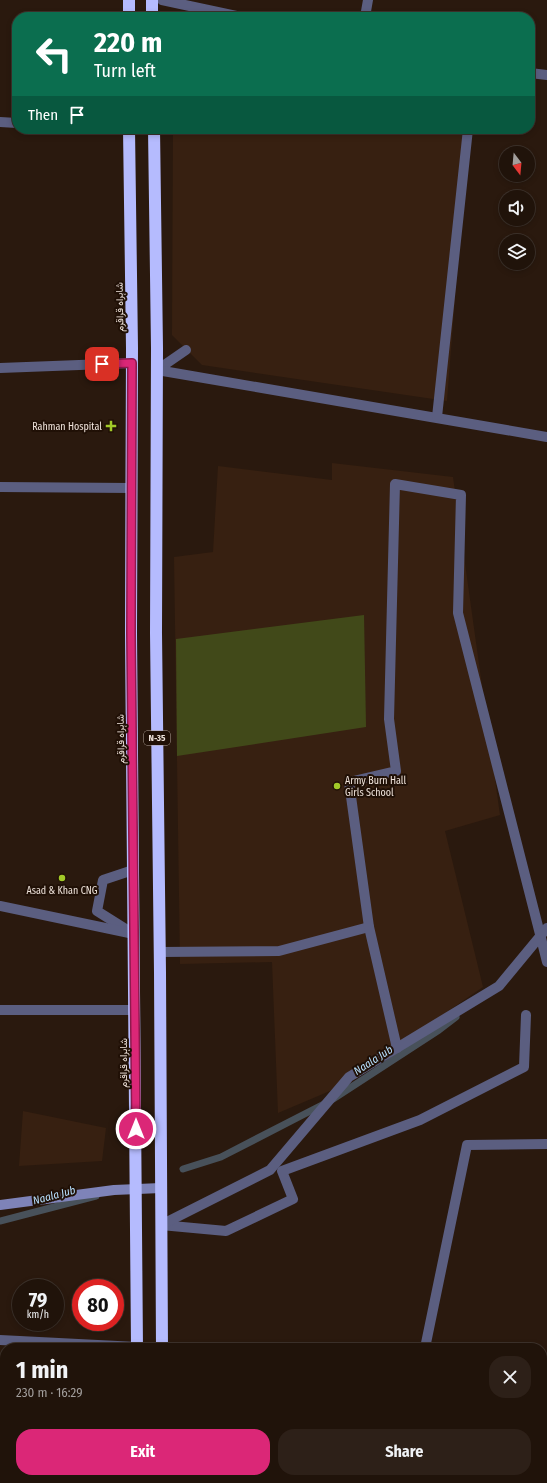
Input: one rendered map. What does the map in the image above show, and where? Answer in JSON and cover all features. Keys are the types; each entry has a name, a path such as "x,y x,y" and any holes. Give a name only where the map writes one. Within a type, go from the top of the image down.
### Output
{"highway":[{"path":"129,0 129,12"},
{"path":"152,0 152,12"},
{"name":"شاہراہ قراقرم","path":"129,134 132,363 131,488 137,1343"},
{"name":"N-35","path":"154,134 157,370 156,633 160,952 161,1225 165,1343"}],"main road":[{"path":"0,1205 114,1190 161,1188"}],"street":[{"path":"162,0 218,12"},
{"path":"366,12 368,0"},
{"path":"535,74 547,75"},
{"path":"0,122 12,123"},
{"path":"437,417 467,134"},
{"path":"157,370 186,350"},
{"path":"0,368 132,363"},
{"path":"157,370 547,437"},
{"path":"397,1048 369,927 349,782 396,771 389,719 396,484 461,495 458,613 547,962"},
{"path":"0,487 131,488"},
{"path":"133,870 102,880 97,911 134,934"},
{"path":"0,906 134,934"},
{"path":"160,952 278,951 369,927"},
{"path":"161,1225 270,1170 349,1077 499,986 541,938 547,928"},
{"path":"0,1010 135,1010"},
{"path":"161,1225 226,1231 293,1199 282,1171 420,1120 524,1067 526,1015"},
{"path":"427,1343 467,1145 547,1144"},
{"path":"0,1340 51,1343"}],"shaded area":[{"path":"173,134 468,134 447,401 202,365 172,335"},
{"name":"Army Burn Hall Girls School","path":"332,463 453,477 500,815 445,831 483,987 337,1088 278,1113 272,962 180,964 174,557 213,552 218,466 332,480"},
{"path":"23,1111 106,1128 102,1161 19,1166"}],"green space":[{"path":"364,615 366,727 177,756 176,639"}],"waterway":[{"name":"Naala Jub","path":"333,1099 439,1030 456,1017"},
{"name":"Naala Jub","path":"183,1169 221,1157 324,1104"},
{"name":"Naala Jub","path":"0,1221 96,1196"}],"place":[{"name":"Rahman Hospital","path":"111,426"},
{"name":"Army Burn Hall Girls School","path":"337,786"},
{"name":"Asad & Khan CNG","path":"62,878"}],"route":[{"path":"102,364 132,363 131,633 136,1129"}]}
